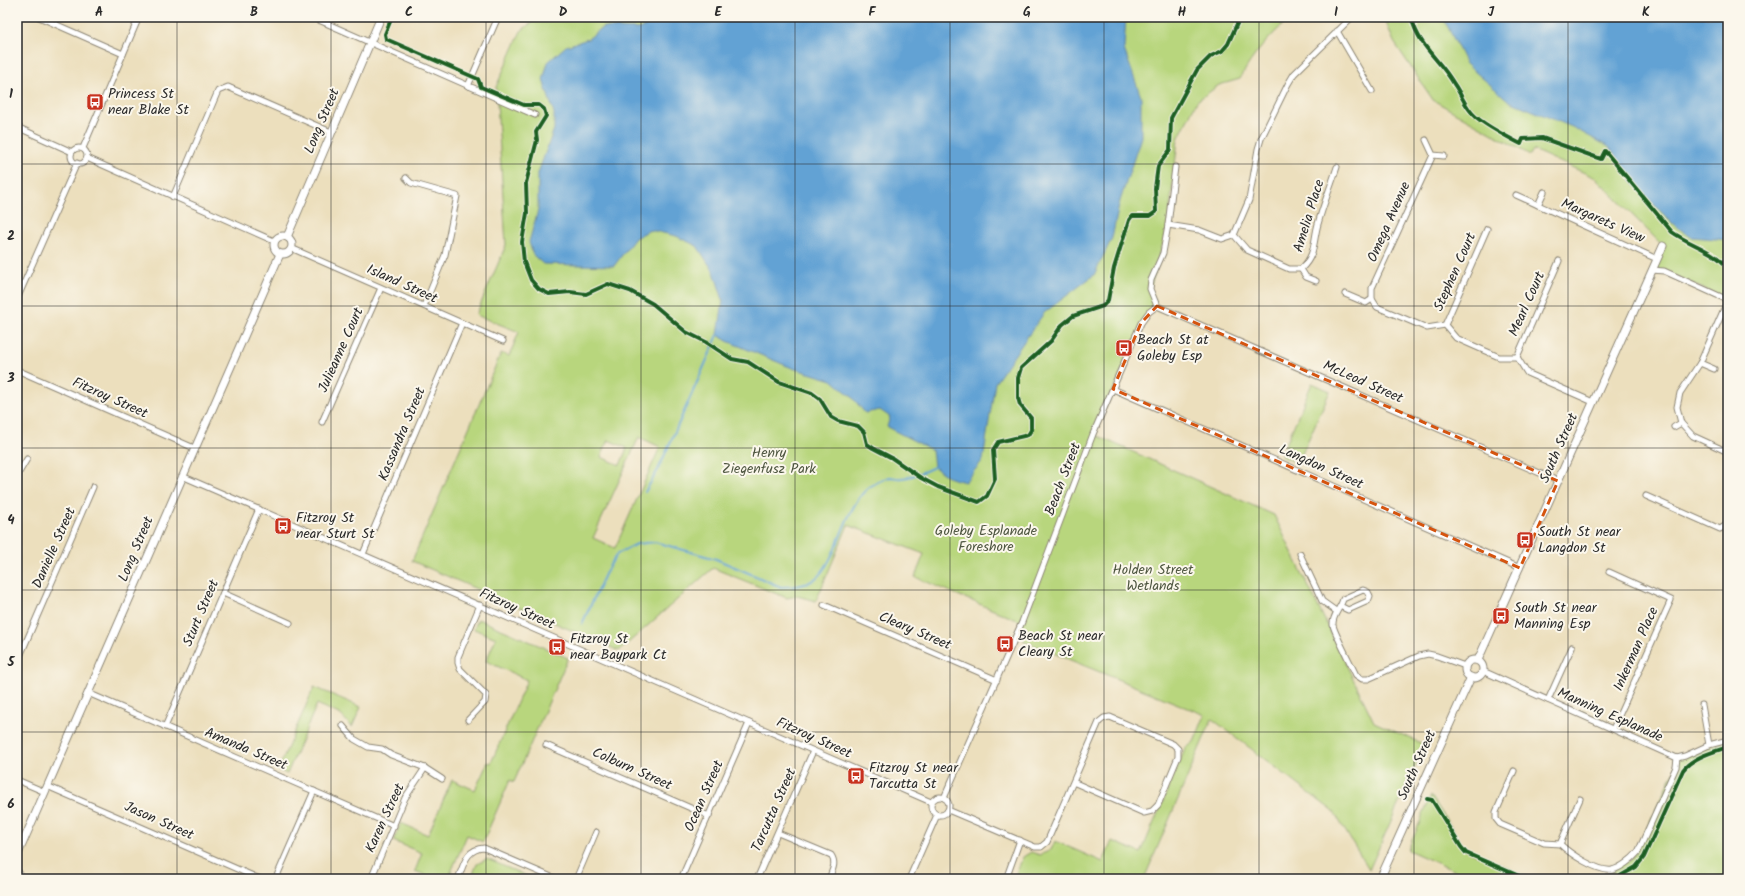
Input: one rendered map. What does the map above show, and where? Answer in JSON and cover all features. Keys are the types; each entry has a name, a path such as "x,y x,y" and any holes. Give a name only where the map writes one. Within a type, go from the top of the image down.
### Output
{"highway":[{"path":"17,874 19,879"}],"street":[{"path":"39,17 123,54"},
{"path":"83,148 139,17"},
{"path":"312,17 535,115"},
{"name":"Long Street","path":"287,236 381,17"},
{"path":"468,86 498,17"},
{"path":"1168,225 1199,230 1222,239 1234,235 1248,205 1261,139 1288,84 1294,74 1352,17"},
{"path":"1337,31 1372,91"},
{"path":"173,197 218,91 228,87 331,132"},
{"path":"17,127 72,152"},
{"path":"1426,140 1433,155 1444,156"},
{"path":"77,163 72,158 72,152 76,148 83,148"},
{"path":"83,148 86,151 87,158"},
{"name":"Omega Avenue","path":"1372,299 1372,288 1433,155"},
{"path":"87,158 274,241"},
{"path":"77,163 84,162 87,158"},
{"path":"17,299 77,163"},
{"path":"1157,306 1150,289 1151,280 1163,253 1175,167"},
{"name":"Amelia Place","path":"1234,235 1247,250 1289,269 1300,269 1308,262 1315,244 1317,225 1337,167"},
{"path":"406,178 411,183 457,196 447,249 424,306"},
{"name":"Margarets View","path":"1538,204 1544,192"},
{"name":"Margarets View","path":"1516,195 1657,259"},
{"name":"Stephen Court","path":"1445,325 1487,229"},
{"path":"281,235 287,236 292,243 291,248 286,254 280,254 274,248 274,241 281,235"},
{"name":"South Street","path":"1478,660 1663,246"},
{"name":"Island Street","path":"291,248 503,341"},
{"name":"Long Street","path":"17,856 280,254"},
{"name":"Mearl Court","path":"1517,357 1559,261"},
{"name":"Amelia Place","path":"1300,269 1306,277 1316,281"},
{"path":"1652,270 1664,271 1728,300 1700,362 1680,393 1677,407 1681,423 1693,436 1728,452"},
{"name":"Julieanne Court","path":"322,422 381,288"},
{"path":"1345,294 1366,303 1372,299 1377,307 1427,328 1445,325 1456,338 1499,357 1517,357 1527,373 1593,402"},
{"name":"Beach Street","path":"944,798 1022,622 1093,434 1141,323 1148,312 1157,306"},
{"name":"McLeod Street","path":"1157,306 1558,481"},
{"name":"Kassandra Street","path":"363,554 462,323"},
{"path":"1700,362 1714,369"},
{"name":"Fitzroy Street","path":"17,370 194,448"},
{"name":"Langdon Street","path":"1113,389 1520,568"},
{"path":"1674,427 1681,423"},
{"path":"17,476 27,459"},
{"name":"Fitzroy Street","path":"182,476 931,802"},
{"name":"Danielle Street","path":"17,663 93,487"},
{"path":"1646,496 1720,529 1728,524"},
{"name":"Sturt Street","path":"165,727 259,509"},
{"path":"1300,554 1322,601 1336,611"},
{"name":"Inkerman Place","path":"1609,572 1671,600 1613,729"},
{"path":"1342,607 1348,610 1368,600 1370,596 1368,592 1363,590 1343,599 1342,607 1336,611 1333,625 1356,675 1362,679 1368,679 1419,656 1428,654 1465,666"},
{"path":"223,593 290,623"},
{"path":"468,720 485,702 486,695 460,668 458,657 480,605"},
{"name":"Cleary Street","path":"824,605 997,680"},
{"path":"1548,700 1572,647"},
{"path":"1478,660 1483,665 1483,671 1478,677 1470,677 1466,673 1465,666 1469,661 1478,660"},
{"name":"Manning Esplanade","path":"1483,671 1677,758"},
{"name":"South Street","path":"1380,879 1470,677"},
{"name":"Amanda Street","path":"88,693 394,826"},
{"path":"1702,705 1709,745"},
{"path":"948,810 1035,847 1042,847 1047,842 1073,782 1099,722 1104,718 1110,717 1173,744 1178,749 1178,757 1158,805 1152,811 1144,813 1073,782"},
{"name":"Ocean Street","path":"681,879 749,723"},
{"path":"344,726 354,739 368,747 382,749 391,755 425,768 442,779"},
{"path":"1514,771 1496,812 1496,819 1500,824 1544,843 1560,844 1570,855 1602,869 1613,870 1632,859 1638,852 1676,768 1677,758 1709,745 1728,740"},
{"name":"Colburn Street","path":"546,745 709,816"},
{"name":"Tarcutta Street","path":"757,879 813,751"},
{"name":"Karen Street","path":"371,879 408,792 425,768"},
{"path":"17,780 46,789"},
{"name":"Jason Street","path":"46,789 260,879"},
{"path":"275,879 314,791"},
{"path":"937,797 944,798 949,803 948,810 944,815 937,815 931,810 931,802 937,797"},
{"path":"1560,844 1580,799"},
{"path":"909,879 937,815"},
{"path":"576,879 596,832"},
{"path":"778,832 831,855 834,860 834,868 829,879"},
{"path":"1006,879 1020,840"},
{"path":"458,879 468,854 475,848 484,848 556,879"},
{"name":"South Street","path":"1384,879 1388,863"}],"highlighted area":[{"path":"1157,306 1558,481 1520,568 1113,389 1141,323"}],"green space":[{"path":"539,17 1291,17 1262,46 1250,61 1240,79 1219,85 1197,101 1178,139 1168,225 1150,289 1157,306 1149,312 1093,434 1274,515 1374,722 1425,745 1369,870 1334,812 1212,719 1144,879 1014,879 1023,857 1031,852 1040,855 1051,850 1055,841 1103,862 1112,841 1141,853 1185,749 1194,742 1205,715 1024,641 1022,622 915,577 924,554 848,525 816,601 797,596 787,598 713,568 619,651 412,561 501,353 509,356 519,332 476,315 506,245 496,87 521,31","holes":["639,437 660,447 615,548 593,538","608,440 627,448 620,465 601,457"]},
{"path":"1384,17 1650,17 1728,33 1728,300 1664,271 1652,270 1663,246 1596,178 1533,150 1530,155 1433,100 1394,42"},
{"path":"1312,383 1330,391 1298,463 1281,456"},
{"path":"478,619 568,658 514,782 510,780 483,842 467,835 448,879 435,879 415,871 422,853 393,841 401,823 428,835 452,780 475,790 488,762 491,763 527,680 486,661 496,638 474,629"},
{"path":"314,687 361,707 352,727 341,715 317,704 287,774 278,770"},
{"path":"1728,740 1728,879 1609,879 1613,870 1632,859 1676,768 1677,758"},
{"path":"1431,796 1465,849 1532,879 1473,879 1408,850"},
{"path":"487,859 529,877 528,879 471,879 477,864"}],"water":[{"path":"673,17 1126,17 1124,49 1141,97 1141,137 1120,201 1112,238 1094,275 1044,313 995,383 983,460 965,482 950,478 934,467 932,450 887,427 890,417 880,410 865,413 852,397 832,380 792,368 727,341 718,335 723,300 714,272 697,246 676,236 650,230 635,238 614,266 543,264 533,255 529,242 538,210 538,173 554,129 554,113 543,80 548,62 566,46 588,39 603,27 638,29"},
{"path":"1443,17 1728,17 1728,240 1691,237 1673,224 1635,185 1609,147 1572,127 1509,101 1466,64"}],"waterway":[{"path":"645,492 658,470 718,335"},
{"path":"582,624 607,570 617,554 637,544 655,542 716,559 781,587 808,583 816,578 830,560 851,511 866,490 877,482 887,478 910,477 934,467"}],"cycle path":[{"path":"392,17 385,34 386,39 478,79 481,87 524,105 539,105 544,109 546,116 536,132 537,140 526,183 527,213 522,242 524,262 531,280 539,289 549,294 570,292 586,294 608,284 630,291 653,304 686,332 706,342 732,359 748,362 779,382 812,393 820,399 831,417 838,421 858,426 864,432 867,444 892,458 921,478 938,487 979,502 987,496 995,479 993,450 998,442 1028,435 1031,430 1031,418 1020,405 1018,398 1018,378 1021,368 1051,341 1062,325 1073,316 1103,306 1108,300 1114,268 1129,220 1132,216 1150,216 1156,212 1155,188 1158,166 1170,150 1171,118 1197,70 1211,56 1222,51 1228,44 1240,17"},
{"path":"1411,17 1419,37 1457,88 1466,106 1481,121 1521,144 1523,139 1542,138 1601,159 1605,151 1672,232 1709,252 1728,268"},
{"path":"1615,879 1636,867 1644,857 1683,770 1687,765 1698,758 1728,747"},
{"path":"1427,799 1432,800 1466,853 1526,879"}],"place":[{"name":"Princess St near Blake St","path":"95,102"},
{"name":"Beach St at Goleby Esp","path":"1124,348"},
{"name":"Fitzroy St near Sturt St","path":"283,526"},
{"name":"South St near Langdon St","path":"1525,540"},
{"name":"South St near Manning Esp","path":"1501,616"},
{"name":"Beach St near Cleary St","path":"1005,644"},
{"name":"Fitzroy St near Baypark Ct","path":"557,647"},
{"name":"Fitzroy St near Tarcutta St","path":"856,776"}],"park label":[{"name":"Henry Ziegenfusz Park","path":"769,462"},
{"name":"Goleby Esplanade Foreshore","path":"986,540"},
{"name":"Holden Street Wetlands","path":"1153,578"}]}
